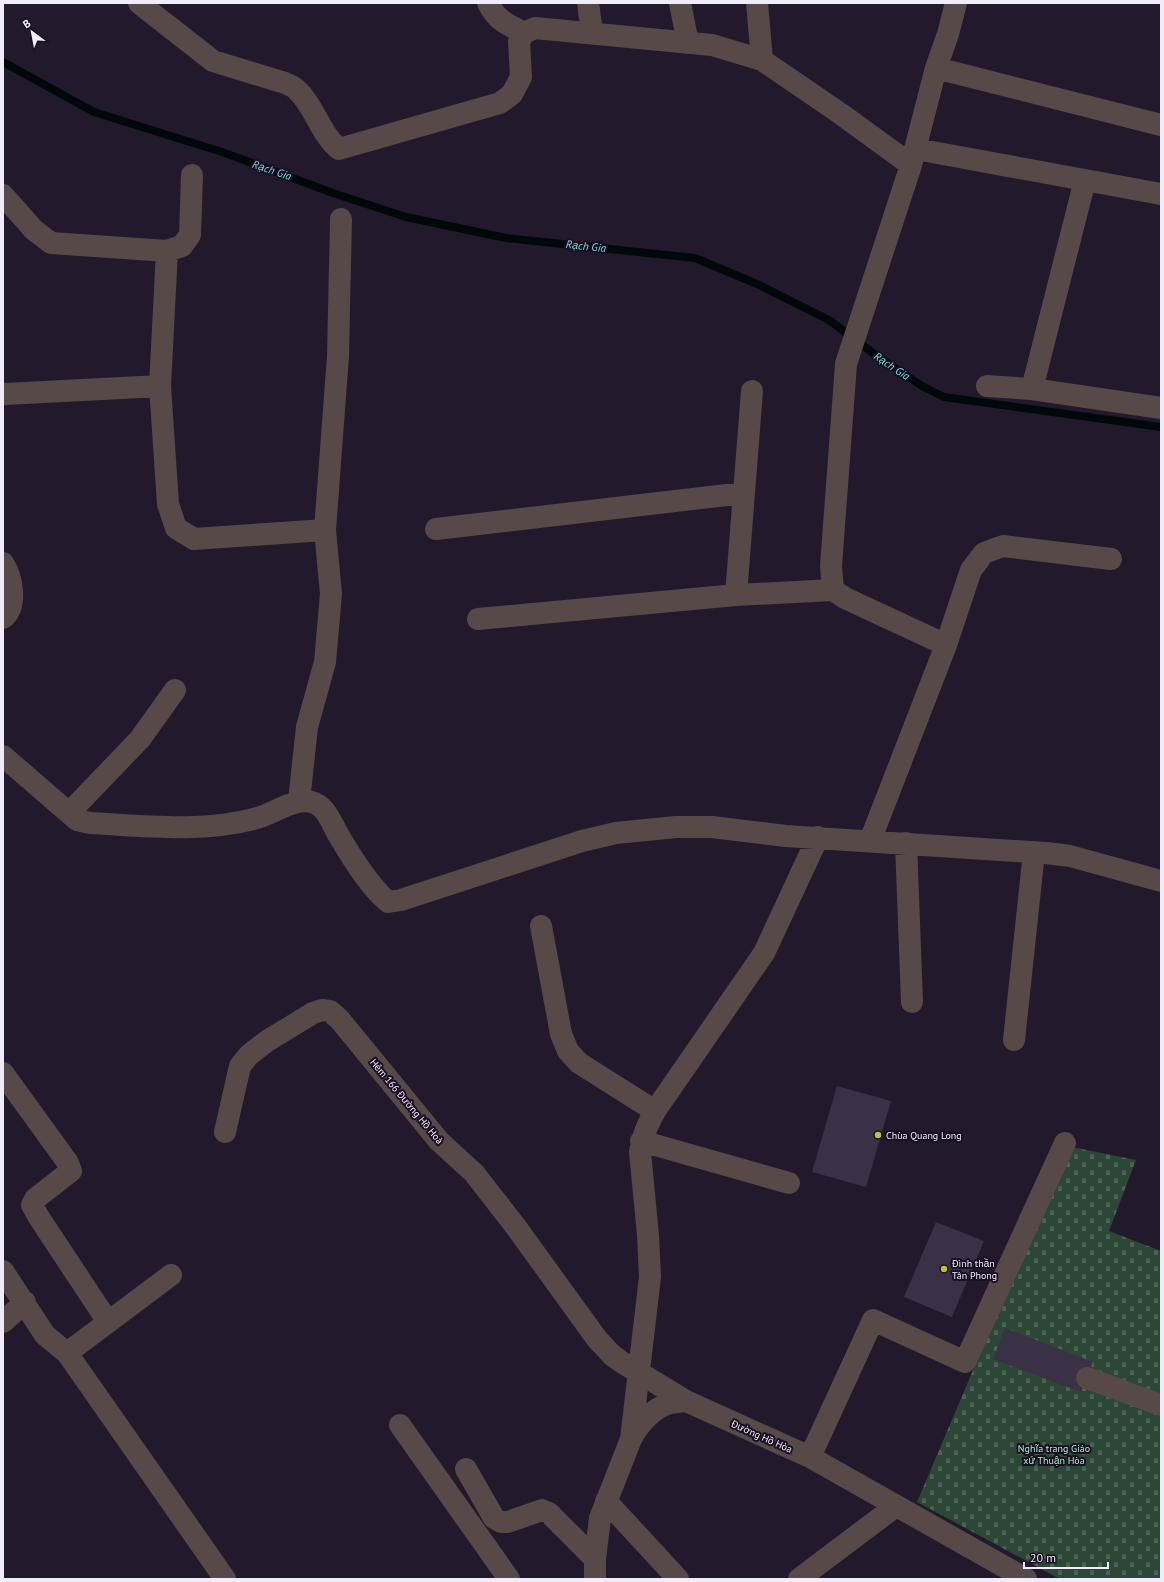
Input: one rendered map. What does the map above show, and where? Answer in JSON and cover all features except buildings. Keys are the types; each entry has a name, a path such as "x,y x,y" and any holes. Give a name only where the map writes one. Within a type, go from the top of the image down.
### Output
{"street":[{"path":"139,3 214,61 285,83 296,88 319,122 330,142 339,150 500,103 512,94 521,77 519,41 524,33 535,28 712,45 762,60 841,114 913,157 1085,180 1161,194"},
{"path":"488,3 493,13 500,21 524,33"},
{"path":"588,3 592,33"},
{"path":"680,3 688,43"},
{"path":"757,3 762,60"},
{"path":"833,590 831,566 846,364 913,157 936,68 948,34 956,3"},
{"path":"936,68 1161,125"},
{"path":"3,195 34,230 51,243 167,251 182,246 190,235 192,175"},
{"path":"1032,389 1085,180"},
{"path":"299,801 307,727 325,662 330,594 325,530 338,356 341,219"},
{"path":"167,251 160,386 168,504 176,528 194,539 325,530"},
{"path":"5,394 160,386"},
{"path":"987,386 1032,389 1161,408"},
{"path":"736,595 752,391"},
{"path":"436,529 744,492"},
{"path":"870,841 946,645 971,570 984,552 1003,546 1111,559"},
{"path":"3,563 6,567 14,595 11,607 3,618"},
{"path":"478,619 736,595 833,590 845,598 946,645"},
{"path":"69,813 140,740 175,690"},
{"path":"3,756 77,820 90,823 192,827 234,824 258,818 299,801 313,801 323,808 341,840 379,895 388,902 401,900 582,841 616,833 676,827 712,827 786,836 1034,852 1070,856 1161,881"},
{"path":"631,1439 650,1277 648,1235 640,1152 641,1141 655,1111 764,953 818,837"},
{"path":"906,843 912,1002"},
{"path":"1014,1040 1034,852"},
{"path":"541,926 561,1034 568,1051 579,1064 655,1111"},
{"name":"Hẻm 166 Đường Hồ Hoà","path":"225,1132 238,1072 243,1061 267,1041 304,1018 322,1010 330,1011 340,1020 439,1141 474,1173 516,1227 605,1349 639,1373 686,1402"},
{"path":"3,1073 68,1163 70,1171 35,1199 32,1205 108,1322"},
{"path":"641,1141 789,1183"},
{"path":"810,1457 873,1320 965,1362 1065,1143"},
{"path":"3,1271 45,1334 67,1353 225,1579"},
{"path":"67,1353 171,1275"},
{"path":"3,1322 25,1302"},
{"path":"1087,1378 1161,1405"},
{"path":"595,1569 600,1518 636,1429 660,1408 670,1403 686,1402"},
{"name":"Đường Hồ Hòa","path":"686,1402 810,1457 1026,1579"},
{"path":"400,1425 509,1579"},
{"path":"466,1469 494,1518 501,1522 508,1522 542,1510 548,1513 595,1569"},
{"path":"606,1501 678,1579"},
{"path":"799,1579 896,1506"}],"green space":[{"name":"Nghĩa trang Giáo xứ Thuận Hòa","path":"1072,1147 1136,1160 1109,1231 1161,1251 1161,1579 1060,1579 917,1502 991,1328"}],"waterway":[{"name":"Rạch Gia","path":"3,62 94,112 222,152 333,193 406,217 506,238 695,258 757,284 829,320 877,356 922,386 944,397 1161,427"}],"place":[{"name":"Chùa Quang Long","path":"878,1135"},
{"name":"Đình thần Tân Phong","path":"944,1269"}]}
